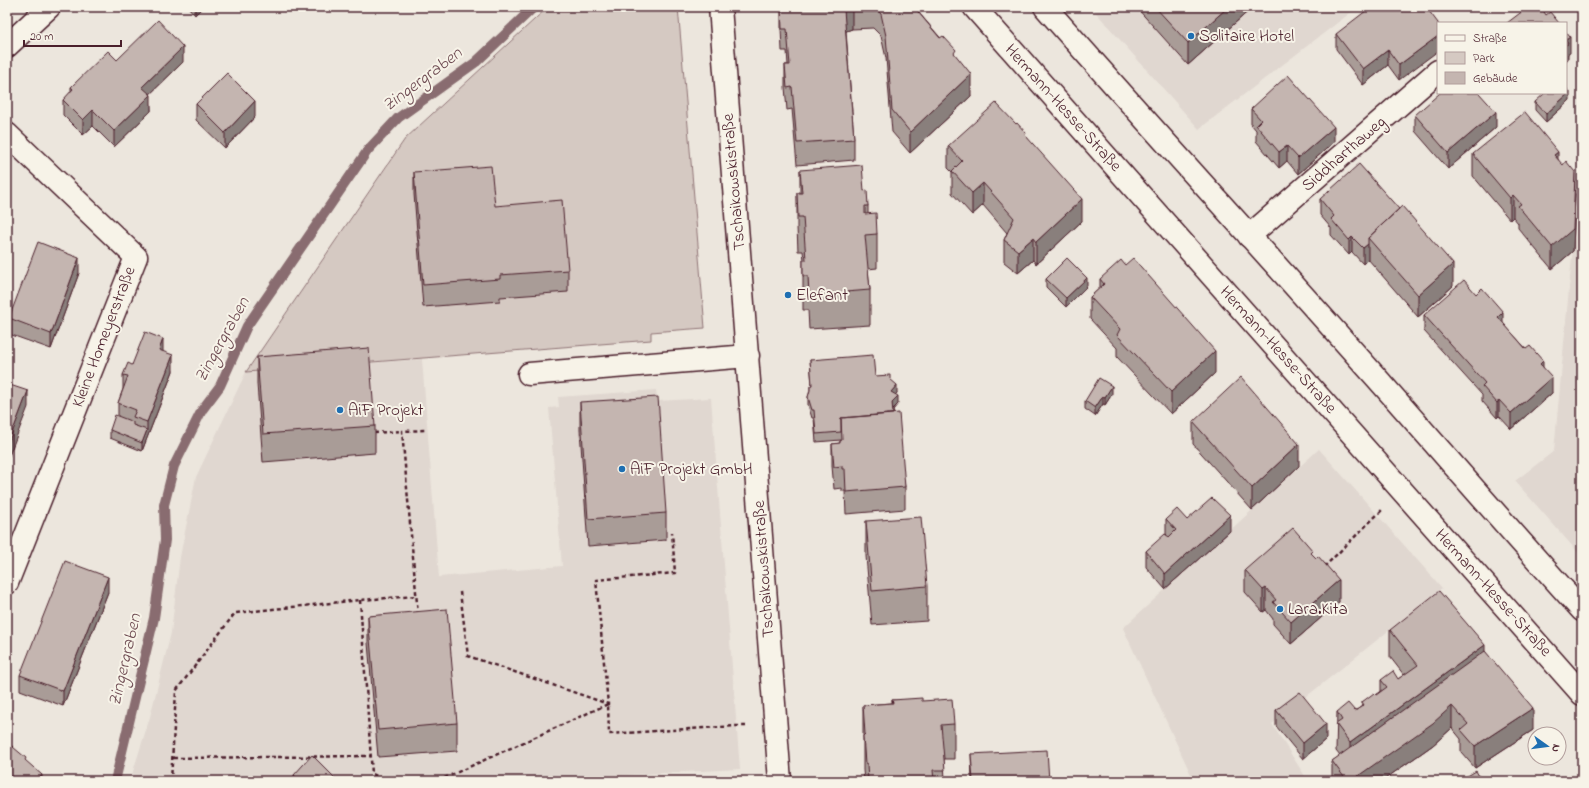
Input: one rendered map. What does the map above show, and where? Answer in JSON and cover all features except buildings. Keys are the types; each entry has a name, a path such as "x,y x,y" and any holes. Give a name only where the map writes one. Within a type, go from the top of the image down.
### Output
{"main road":[{"path":"7,46 49,7"},
{"name":"Tschaikowskistraße","path":"720,7 780,781"},
{"name":"Hermann-Hesse-Straße","path":"974,7 1582,694"},
{"path":"1045,7 1370,370 1515,536 1582,610"},
{"name":"Siddharthaweg","path":"1249,236 1437,73"},
{"name":"Kleine Homeyerstraße","path":"7,134 136,256 7,583"},
{"path":"529,374 748,356"}],"path":[{"path":"374,433 427,430"},
{"path":"402,431 418,618"},
{"path":"1323,568 1384,509"},
{"path":"672,532 675,573 596,580 608,704 609,734 746,726"},
{"path":"460,592 468,656 608,704"},
{"path":"172,781 176,691 235,613 360,600 416,596"},
{"path":"360,600 372,774 389,781"},
{"path":"438,781 608,704"},
{"path":"173,758 371,756"}],"shaded area":[{"path":"1091,7 1358,7 1199,129"},
{"path":"1582,148 1582,557 1515,481 1554,451"},
{"name":"AiF Projekt GmbH","path":"422,359 439,577 562,566 549,408 559,407 558,397 656,390 658,401 711,398 740,769 514,781 130,781 150,717 171,633 180,557 196,477 246,372"},
{"name":"Lara.Kita","path":"1319,449 1442,588 1272,724 1308,781 1194,781 1123,628"}],"green space":[{"path":"548,7 678,7 705,328 651,332 651,340 246,372 405,139"}],"waterway":[{"name":"Zingergraben","path":"115,781 154,618 165,540 164,505 174,466 202,410 220,386 247,326 368,150 398,118 476,62 534,7"}],"place":[{"name":"Solitaire Hotel","path":"1191,36"},
{"name":"Elefant","path":"788,295"},
{"name":"AiF Projekt","path":"340,410"},
{"name":"AiF Projekt GmbH","path":"622,469"},
{"name":"Lara.Kita","path":"1280,609"}]}
